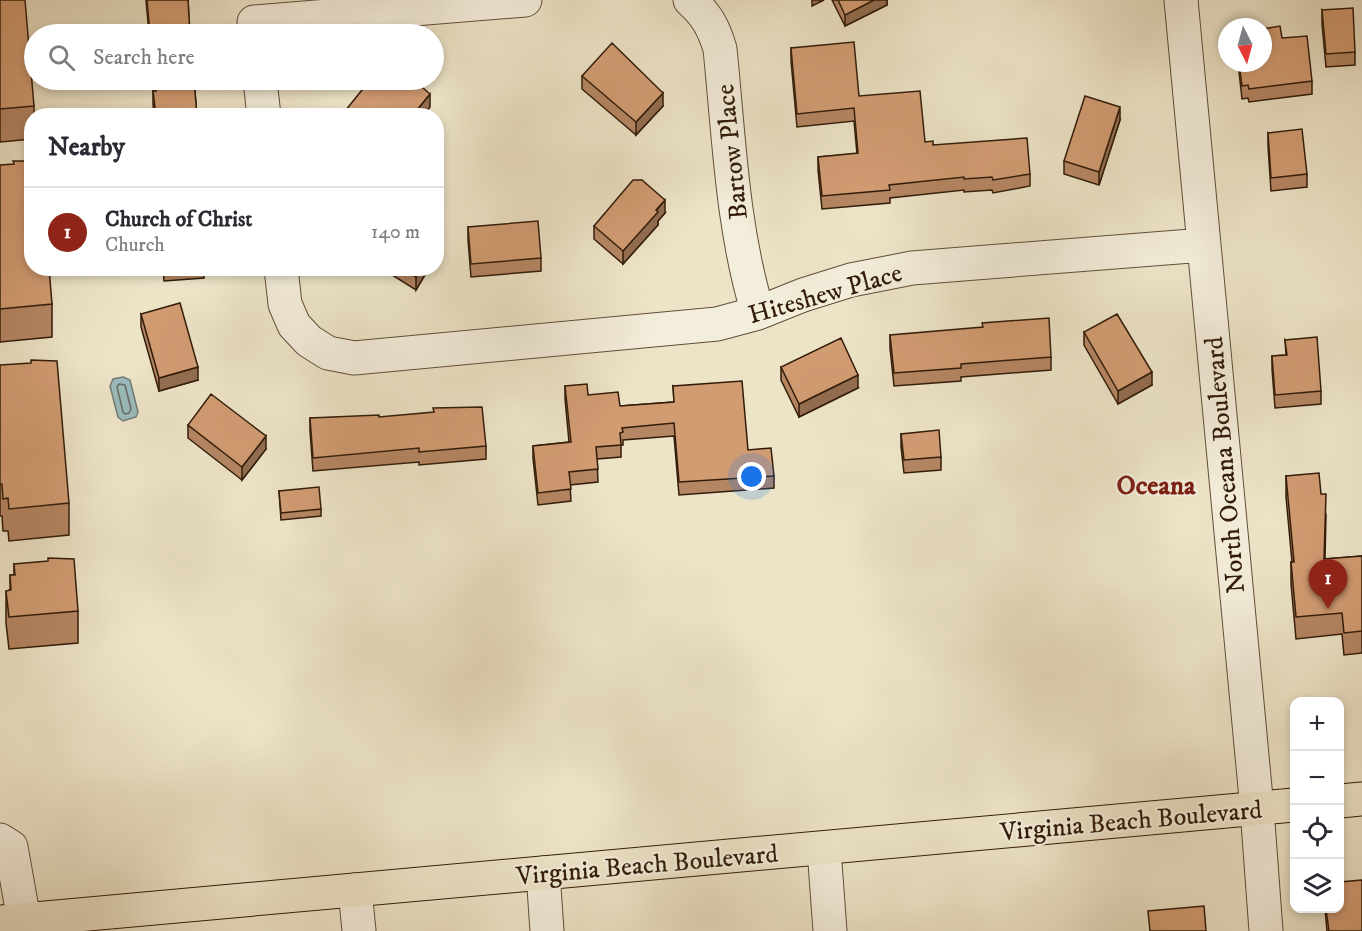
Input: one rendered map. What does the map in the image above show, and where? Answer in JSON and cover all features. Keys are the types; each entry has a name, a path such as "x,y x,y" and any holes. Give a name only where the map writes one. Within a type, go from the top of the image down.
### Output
{"main road":[{"path":"1344,801 1362,799"},
{"name":"Virginia Beach Boulevard","path":"12,921 1290,805"}],"street":[{"path":"254,19 525,0"},
{"name":"Bartow Place","path":"690,0 702,11 714,28 720,49 738,228 758,313"},
{"name":"North Oceana Boulevard","path":"1181,0 1257,809 1266,931"},
{"path":"262,90 263,108"},
{"name":"Hiteshew Place","path":"282,276 285,304 294,325 309,341 328,353 354,358 698,327 758,313 851,280 912,268 1204,245"},
{"path":"0,840 11,848 12,921"},
{"path":"824,849 830,931"},
{"path":"543,873 547,931"},
{"path":"355,890 359,931"}],"water":[{"path":"123,377 130,380 138,412 136,417 123,421 118,417 110,386 113,379"}],"building":[{"path":"0,0 25,0 27,24 24,24 24,90 33,90 34,106 0,109"},
{"path":"147,0 188,0 189,24 149,24"},
{"path":"838,0 874,0 845,15"},
{"path":"1353,8 1355,52 1326,54 1322,10"},
{"path":"1280,26 1282,38 1307,36 1312,81 1249,89 1248,85 1242,86 1240,72 1272,72 1272,27"},
{"path":"854,42 859,96 920,91 925,142 933,141 933,145 1027,138 1030,174 993,180 992,177 964,179 964,177 889,185 890,190 822,196 818,157 858,153 854,108 797,114 791,48"},
{"path":"612,43 663,93 636,122 582,76"},
{"path":"195,90 196,108 155,108 153,91"},
{"path":"362,90 425,90 430,94 419,108 347,108"},
{"path":"1085,96 1120,107 1099,172 1064,161"},
{"path":"1302,129 1307,174 1271,178 1268,133"},
{"path":"13,161 24,161 24,276 50,276 52,304 0,309 0,165 14,164"},
{"path":"633,180 642,180 665,200 656,210 658,212 623,251 594,226"},
{"path":"538,221 541,258 471,264 468,227"},
{"path":"180,303 198,367 159,378 141,314"},
{"path":"1117,314 1152,372 1118,391 1084,332"},
{"path":"1049,318 1051,357 961,364 961,368 894,373 890,335 983,327 982,323"},
{"path":"1317,337 1321,391 1275,395 1272,356 1287,355 1285,340"},
{"path":"841,338 858,375 799,404 781,367"},
{"path":"31,360 57,361 69,503 9,509 8,498 3,499 2,484 0,484 0,365 31,363"},
{"path":"742,381 748,450 771,448 774,476 679,482 674,423 622,428 621,445 596,447 598,469 569,472 571,489 538,493 533,446 571,442 565,386 587,384 588,395 618,392 620,406 674,402 673,386"},
{"path":"211,394 266,436 242,467 188,425"},
{"path":"482,407 486,446 419,452 419,448 313,458 310,418 379,415 379,417 434,412 433,408"},
{"path":"939,430 941,457 904,460 901,434"},
{"path":"1319,473 1321,494 1326,494 1324,559 1362,556 1362,631 1344,633 1342,613 1296,617 1291,562 1294,562 1286,476"},
{"path":"319,487 321,509 281,513 279,491"},
{"path":"48,558 74,559 78,611 9,617 6,591 11,590 10,575 15,575 14,564 48,561"},
{"path":"1362,880 1362,931 1329,931 1327,913 1344,913 1344,882"},
{"path":"1204,906 1206,931 1150,931 1148,911"}],"place":[{"name":"Church of Christ","path":"1328,609"}],"district":[{"name":"Oceana","path":"1156,485"}]}
